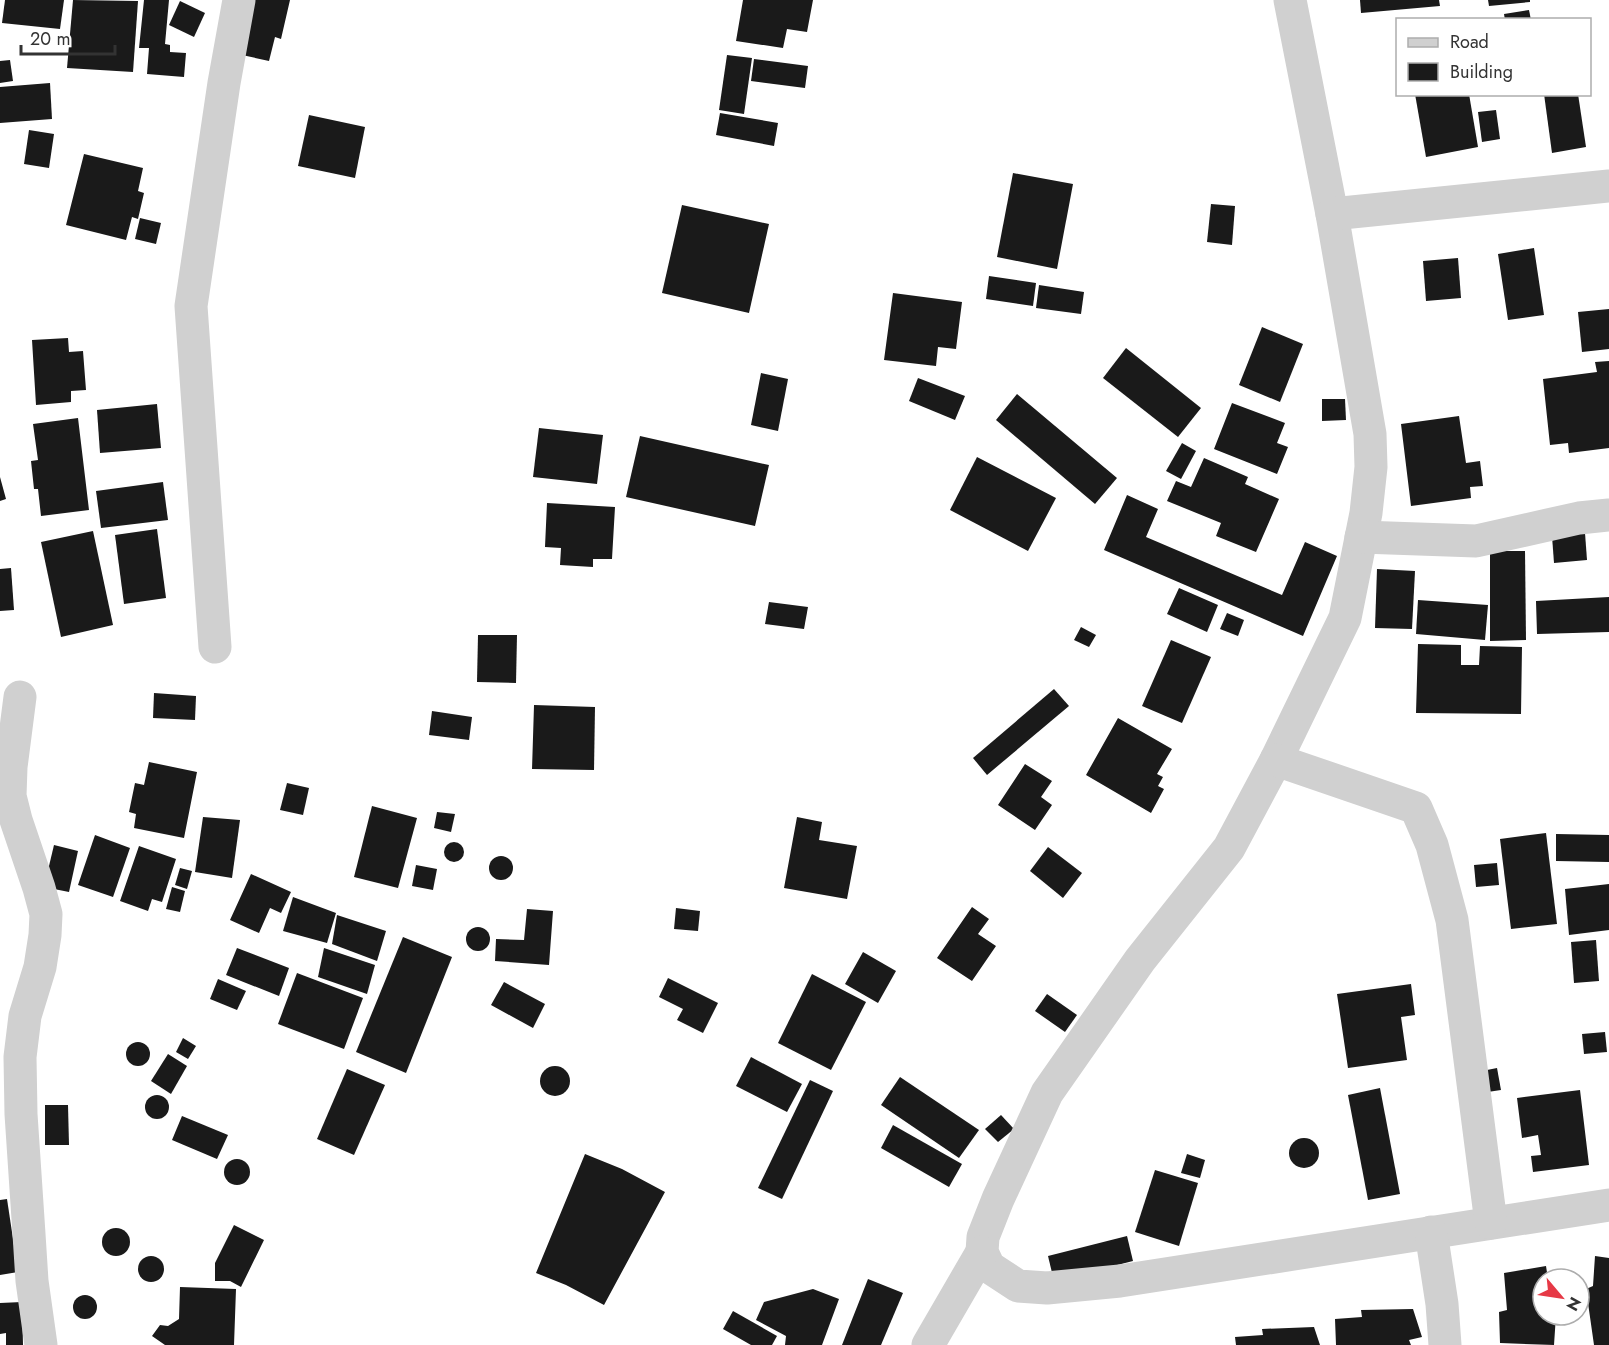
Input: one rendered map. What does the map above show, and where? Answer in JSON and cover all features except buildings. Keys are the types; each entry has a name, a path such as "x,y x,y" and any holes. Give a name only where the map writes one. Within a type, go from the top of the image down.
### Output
{"street":[{"path":"215,647 191,306 224,83 239,0"},
{"path":"928,1345 982,1252 983,1237 998,1199 1047,1093 1140,960 1229,848 1276,760 1345,618 1361,537 1371,467 1370,434 1332,214 1290,0"},
{"path":"1332,214 1609,186"},
{"path":"1361,537 1476,542 1579,518 1609,515"},
{"path":"20,697 11,767 10,796 46,914 40,967 25,1016 20,1056 21,1114 32,1281 41,1345"},
{"path":"1276,760 1416,808 1432,845 1452,920 1491,1223"},
{"path":"982,1252 989,1267 1018,1286 1047,1288 1120,1281 1609,1205"},
{"path":"1431,1232 1442,1304 1444,1345"},
{"path":"960,1287 1005,1278"}]}
